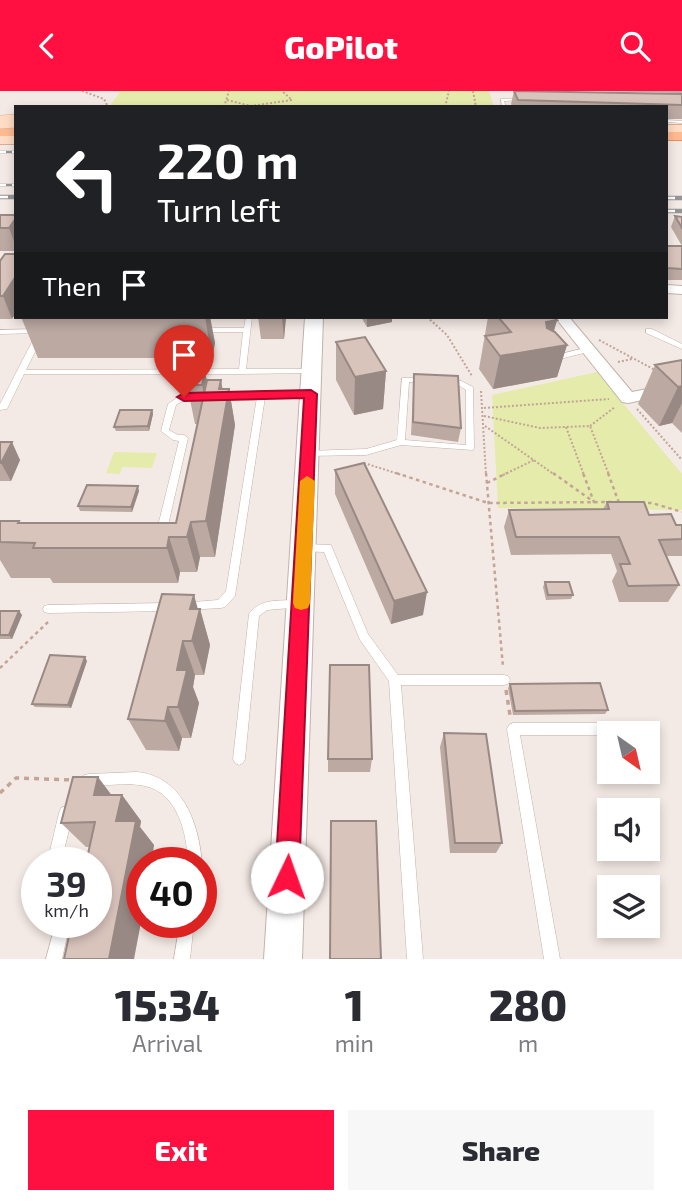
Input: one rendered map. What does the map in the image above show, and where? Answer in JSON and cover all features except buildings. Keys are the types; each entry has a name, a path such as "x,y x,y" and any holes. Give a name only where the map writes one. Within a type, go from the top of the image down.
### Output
{"street":[{"path":"283,959 314,319"},
{"path":"565,319 628,398 682,387"}],"lane":[{"path":"500,91 533,94"},
{"path":"503,105 502,100 530,100"},
{"path":"202,319 199,330 247,330"},
{"path":"242,372 249,319"},
{"path":"0,332 20,328 46,331 4,407 0,407"},
{"path":"649,331 682,347"},
{"path":"545,360 589,349"},
{"path":"21,372 242,372 311,383"},
{"path":"308,454 366,452 401,442 470,448 470,389 457,381 405,380 401,442"},
{"path":"149,534 162,534 184,438 176,438 165,431 172,404 191,395 261,395 311,383"},
{"path":"48,609 161,613 213,606 227,599 231,593 261,395"},
{"path":"304,548 327,548 364,637 396,680 415,959"},
{"path":"239,759 254,614 265,606 301,604"},
{"path":"396,680 504,680"},
{"path":"552,959 513,729 597,729"},
{"path":"74,780 145,779 160,786 180,807 193,835 194,847"},
{"path":"58,847 68,803"},
{"path":"54,959 59,938"},
{"path":"182,959 185,938"}],"path":[{"path":"82,91 104,99 107,105"},
{"path":"225,105 229,91"},
{"path":"274,105 292,100 282,91"},
{"path":"227,100 237,105"},
{"path":"429,319 447,335 483,395 488,503 504,680 513,729"},
{"path":"565,319 658,372"},
{"path":"484,408 628,398"},
{"path":"484,416 540,428 590,426 628,398"},
{"path":"628,398 682,460"},
{"path":"485,426 594,502"},
{"path":"590,426 619,503"},
{"path":"566,427 594,502"},
{"path":"350,453 369,467 488,503 652,503 682,512"},
{"path":"487,483 534,460"},
{"path":"0,668 30,636 64,609"},
{"path":"0,793 16,778 74,780"}],"green space":[{"path":"110,91 489,91 493,105 110,105 120,92"},
{"path":"597,372 682,474 682,510 498,508 492,395"},
{"path":"114,452 157,453 152,468 122,467 120,474 106,473"}],"railway":[{"path":"0,152 14,152"},
{"path":"0,185 14,185"},
{"path":"0,197 14,197"},
{"path":"668,198 682,198"},
{"path":"668,211 682,211"}],"slow traffic":[{"path":"301,603 307,481"}],"route":[{"path":"184,397 311,394 287,877"}]}
